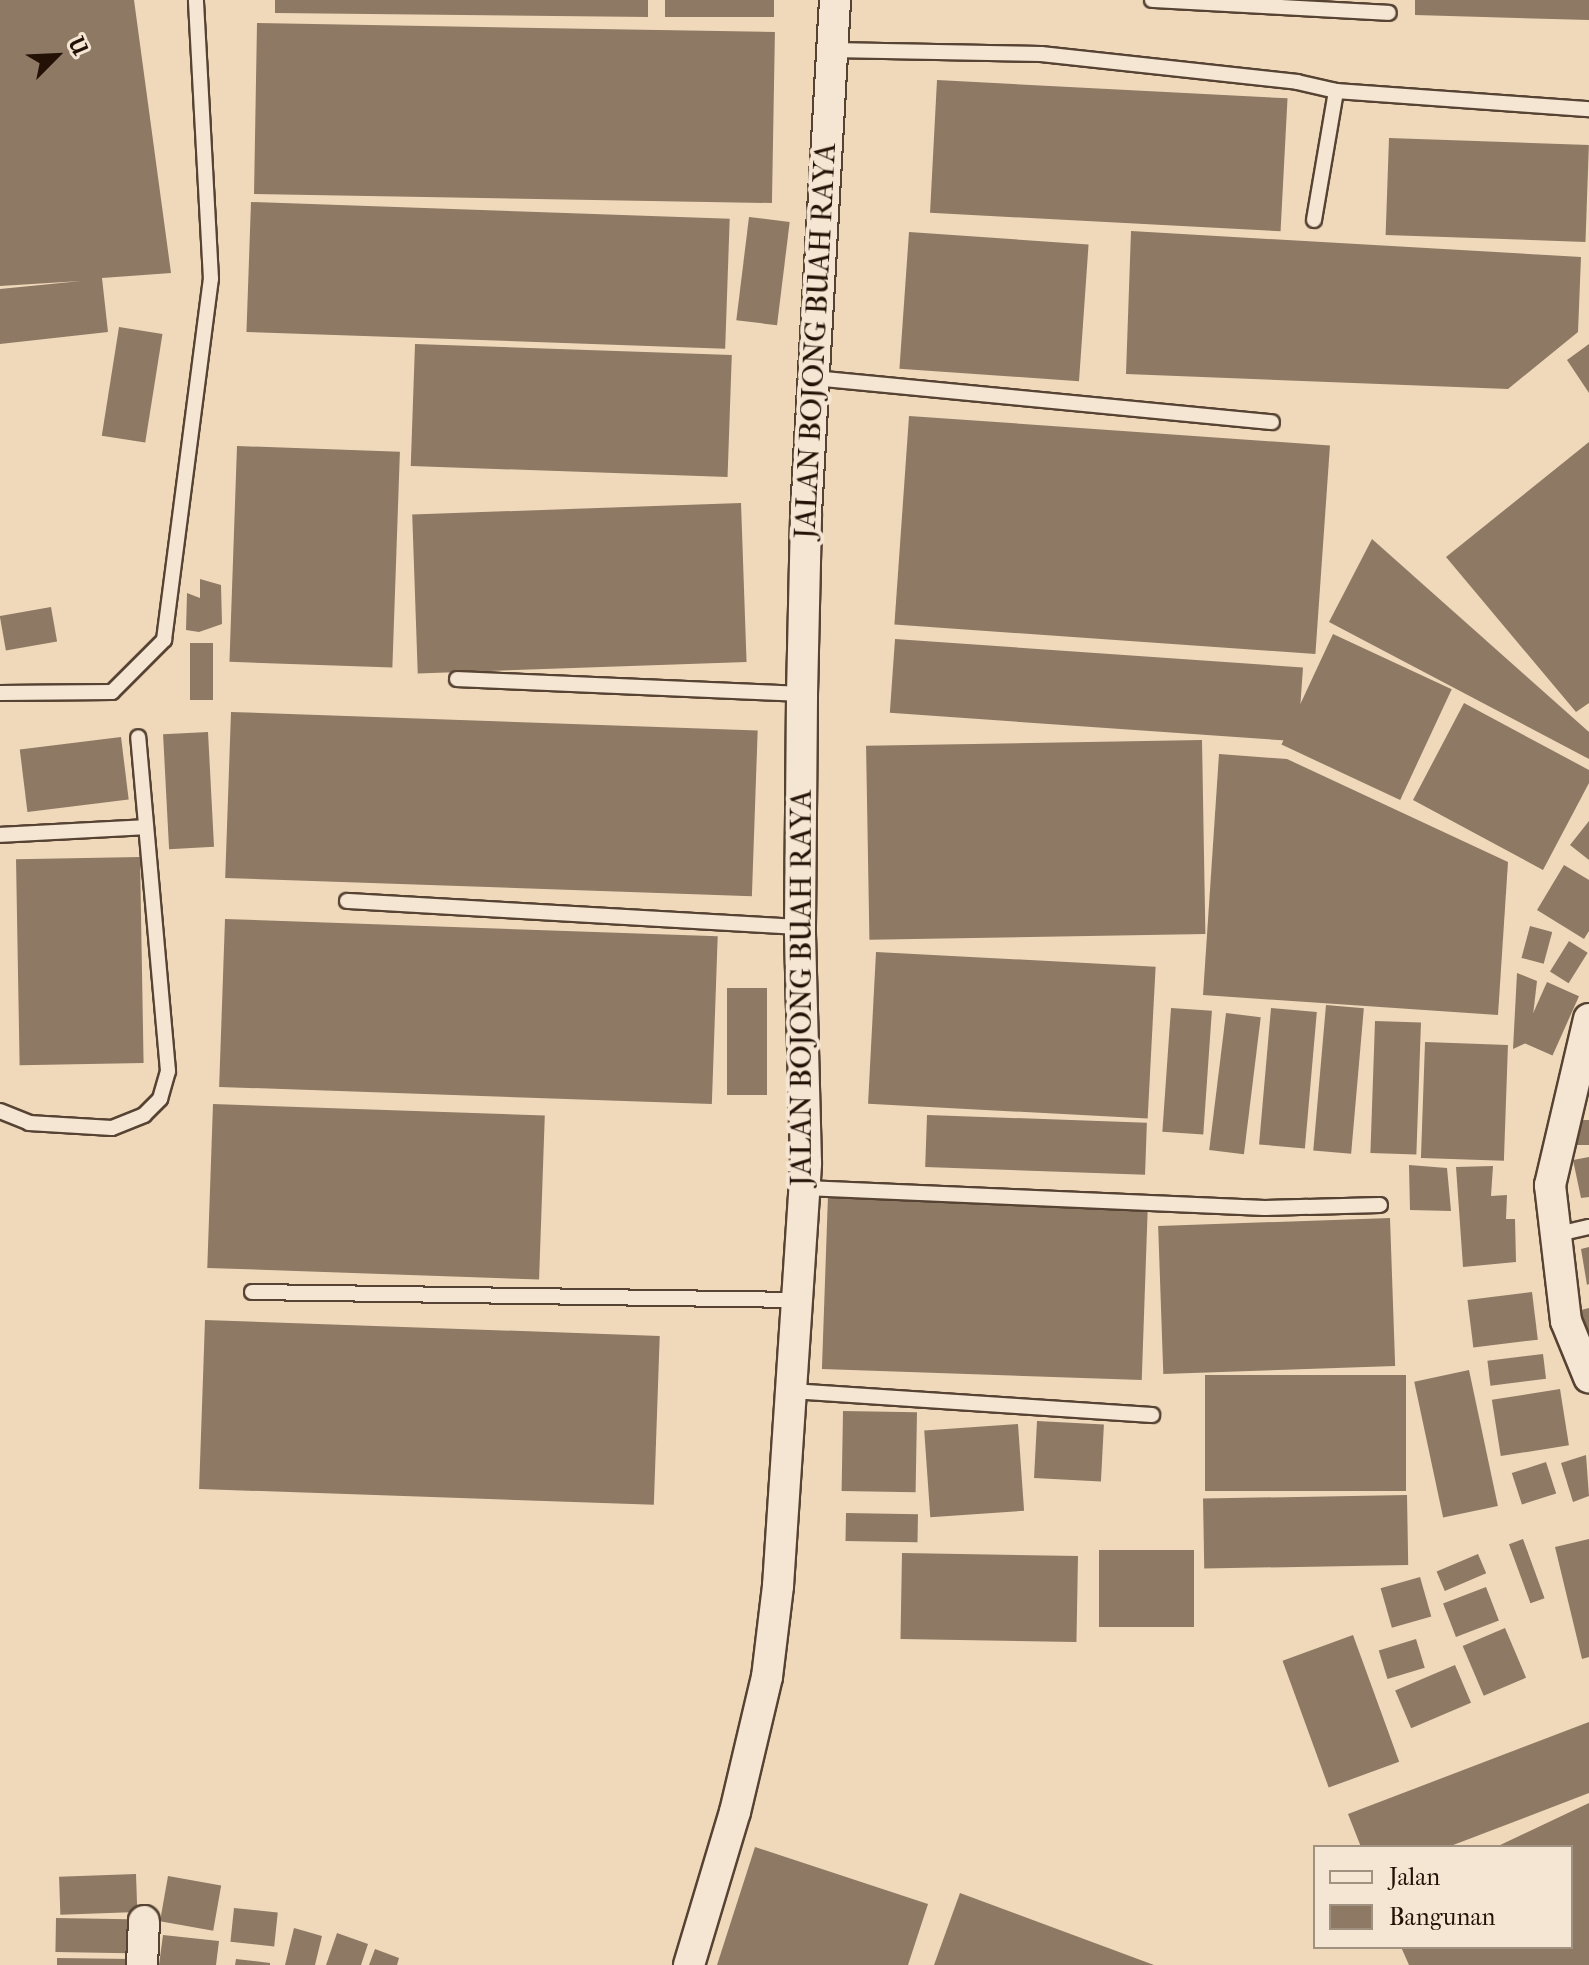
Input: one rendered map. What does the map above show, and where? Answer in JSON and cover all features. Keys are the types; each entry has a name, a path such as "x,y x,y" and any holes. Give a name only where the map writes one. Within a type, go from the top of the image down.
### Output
{"street":[{"name":"JALAN BOJONG BUAH RAYA","path":"689,1965 735,1812 767,1677 791,1391 805,1188 800,927 802,694 813,378 835,0"},
{"path":"1589,1019 1550,1185 1552,1236 1566,1321 1589,1377"},
{"path":"142,1965 144,1921"}],"lane":[{"path":"0,693 112,692 164,640 211,279 196,0"},
{"path":"1152,0 1389,13"},
{"path":"832,50 1041,54 1297,82 1336,91 1589,109"},
{"path":"1314,220 1336,91"},
{"path":"813,378 1272,422"},
{"path":"457,679 802,694"},
{"path":"0,1111 29,1123 112,1128 144,1115 160,1099 168,1071 138,737"},
{"path":"0,835 146,827"},
{"path":"347,901 800,927"},
{"path":"805,1188 1265,1208 1380,1205"},
{"path":"1552,1236 1589,1227"},
{"path":"252,1292 797,1300"},
{"path":"791,1391 1152,1415"}],"building":[{"path":"0,0 134,0 171,273 102,278 108,332 0,344 0,289 81,281 0,286"},
{"path":"275,0 648,0 648,17 275,13"},
{"path":"665,0 774,0 774,17 665,17"},
{"path":"1415,0 1589,0 1589,20 1415,15"},
{"path":"257,23 775,32 772,203 254,194"},
{"path":"937,80 1288,98 1281,231 930,213"},
{"path":"1389,138 1589,145 1585,242 1386,235"},
{"path":"251,202 730,219 725,349 246,332"},
{"path":"749,217 790,222 777,325 736,320"},
{"path":"1131,231 1581,257 1578,332 1508,389 1126,374"},
{"path":"909,232 1089,245 1079,381 899,369"},
{"path":"119,327 162,334 145,443 102,436"},
{"path":"415,344 732,355 728,477 411,466"},
{"path":"1589,344 1589,393 1567,360"},
{"path":"909,416 1330,445 1315,654 894,624"},
{"path":"1589,442 1589,703 1576,712 1446,557"},
{"path":"237,446 400,452 392,668 229,662"},
{"path":"741,503 747,662 418,673 412,514"},
{"path":"1372,539 1589,732 1589,759 1329,622"},
{"path":"200,579 221,585 222,624 199,632 186,630 187,593 200,598"},
{"path":"51,607 57,641 6,650 0,616"},
{"path":"1333,634 1452,689 1400,800 1281,745"},
{"path":"895,639 1303,668 1298,741 890,713"},
{"path":"190,643 213,643 213,700 190,700"},
{"path":"1464,703 1589,770 1589,783 1543,870 1413,800"},
{"path":"231,712 758,730 752,896 225,878"},
{"path":"208,732 214,847 169,849 163,734"},
{"path":"121,737 129,800 27,812 20,749"},
{"path":"1202,740 1205,934 869,940 866,746"},
{"path":"1219,754 1287,759 1508,862 1498,1015 1203,995"},
{"path":"1589,821 1589,860 1570,845"},
{"path":"140,857 144,1063 20,1065 16,859"},
{"path":"1564,865 1589,880 1589,931 1584,939 1537,910"},
{"path":"225,919 718,936 712,1104 219,1087"},
{"path":"1530,926 1552,932 1544,964 1521,958"},
{"path":"1569,941 1588,953 1569,983 1550,972"},
{"path":"876,952 1156,967 1148,1118 868,1104"},
{"path":"1517,973 1537,981 1530,1041 1513,1049"},
{"path":"1547,982 1579,996 1553,1056 1521,1041"},
{"path":"727,988 767,988 767,1095 727,1095"},
{"path":"1326,1005 1364,1008 1351,1154 1313,1150"},
{"path":"1171,1008 1212,1011 1203,1135 1162,1132"},
{"path":"1271,1008 1317,1012 1305,1148 1259,1144"},
{"path":"1226,1013 1261,1017 1244,1154 1209,1150"},
{"path":"1375,1021 1421,1023 1416,1155 1370,1153"},
{"path":"1425,1042 1508,1045 1504,1161 1421,1158"},
{"path":"213,1104 545,1116 539,1279 207,1268"},
{"path":"927,1115 1147,1123 1145,1175 925,1167"},
{"path":"1569,1120 1589,1120 1589,1145 1569,1145"},
{"path":"1589,1157 1589,1197 1581,1198 1573,1160"},
{"path":"1409,1165 1447,1168 1451,1211 1410,1210"},
{"path":"1493,1166 1491,1196 1507,1195 1506,1219 1515,1219 1516,1262 1463,1267 1456,1167"},
{"path":"828,1195 1148,1206 1142,1380 822,1369"},
{"path":"1390,1218 1395,1366 1163,1374 1158,1226"},
{"path":"1589,1247 1589,1284 1587,1285 1581,1249"},
{"path":"1532,1292 1538,1340 1473,1348 1467,1300"},
{"path":"1589,1308 1589,1341 1588,1341 1581,1310"},
{"path":"205,1320 660,1336 654,1505 199,1489"},
{"path":"1543,1354 1546,1379 1490,1386 1487,1361"},
{"path":"1469,1370 1498,1506 1443,1518 1414,1382"},
{"path":"1205,1375 1406,1375 1406,1491 1205,1491"},
{"path":"1560,1389 1569,1445 1501,1456 1492,1400"},
{"path":"843,1411 917,1412 916,1492 842,1491"},
{"path":"1037,1421 1104,1425 1101,1481 1034,1478"},
{"path":"1018,1424 1024,1511 930,1517 924,1431"},
{"path":"1586,1455 1589,1496 1573,1502 1561,1463"},
{"path":"1546,1462 1556,1493 1522,1505 1512,1473"},
{"path":"1407,1495 1408,1565 1204,1569 1203,1499"},
{"path":"846,1513 918,1514 918,1542 846,1541"},
{"path":"1523,1539 1545,1598 1530,1603 1509,1544"},
{"path":"1589,1539 1589,1657 1582,1659 1555,1547"},
{"path":"1099,1550 1194,1550 1194,1627 1099,1627"},
{"path":"902,1553 1078,1556 1076,1642 900,1639"},
{"path":"1478,1554 1486,1573 1445,1591 1437,1572"},
{"path":"1420,1577 1431,1616 1392,1628 1381,1588"},
{"path":"1486,1587 1499,1621 1456,1637 1443,1603"},
{"path":"1505,1628 1526,1678 1484,1696 1463,1646"},
{"path":"1353,1635 1399,1762 1329,1788 1283,1661"},
{"path":"1416,1639 1425,1668 1387,1679 1379,1650"},
{"path":"1455,1665 1471,1703 1411,1728 1395,1690"},
{"path":"1589,1722 1589,1793 1453,1845 1360,1845 1348,1814"},
{"path":"1589,1803 1589,1965 1409,1965 1402,1949 1573,1949 1573,1845 1500,1845"},
{"path":"755,1847 928,1904 908,1965 717,1965"},
{"path":"136,1874 137,1912 60,1915 59,1877"},
{"path":"168,1876 221,1885 213,1931 160,1921"},
{"path":"960,1893 1154,1965 934,1965"},
{"path":"234,1908 278,1913 274,1946 230,1942"},
{"path":"56,1918 129,1919 128,1953 55,1952"},
{"path":"294,1928 322,1936 315,1965 285,1965"},
{"path":"337,1933 368,1944 361,1965 326,1965"},
{"path":"163,1935 219,1941 216,1965 159,1965"},
{"path":"375,1949 399,1958 397,1965 369,1965"},
{"path":"57,1958 133,1959 133,1965 57,1965"},
{"path":"236,1959 270,1963 270,1965 235,1965"}]}
